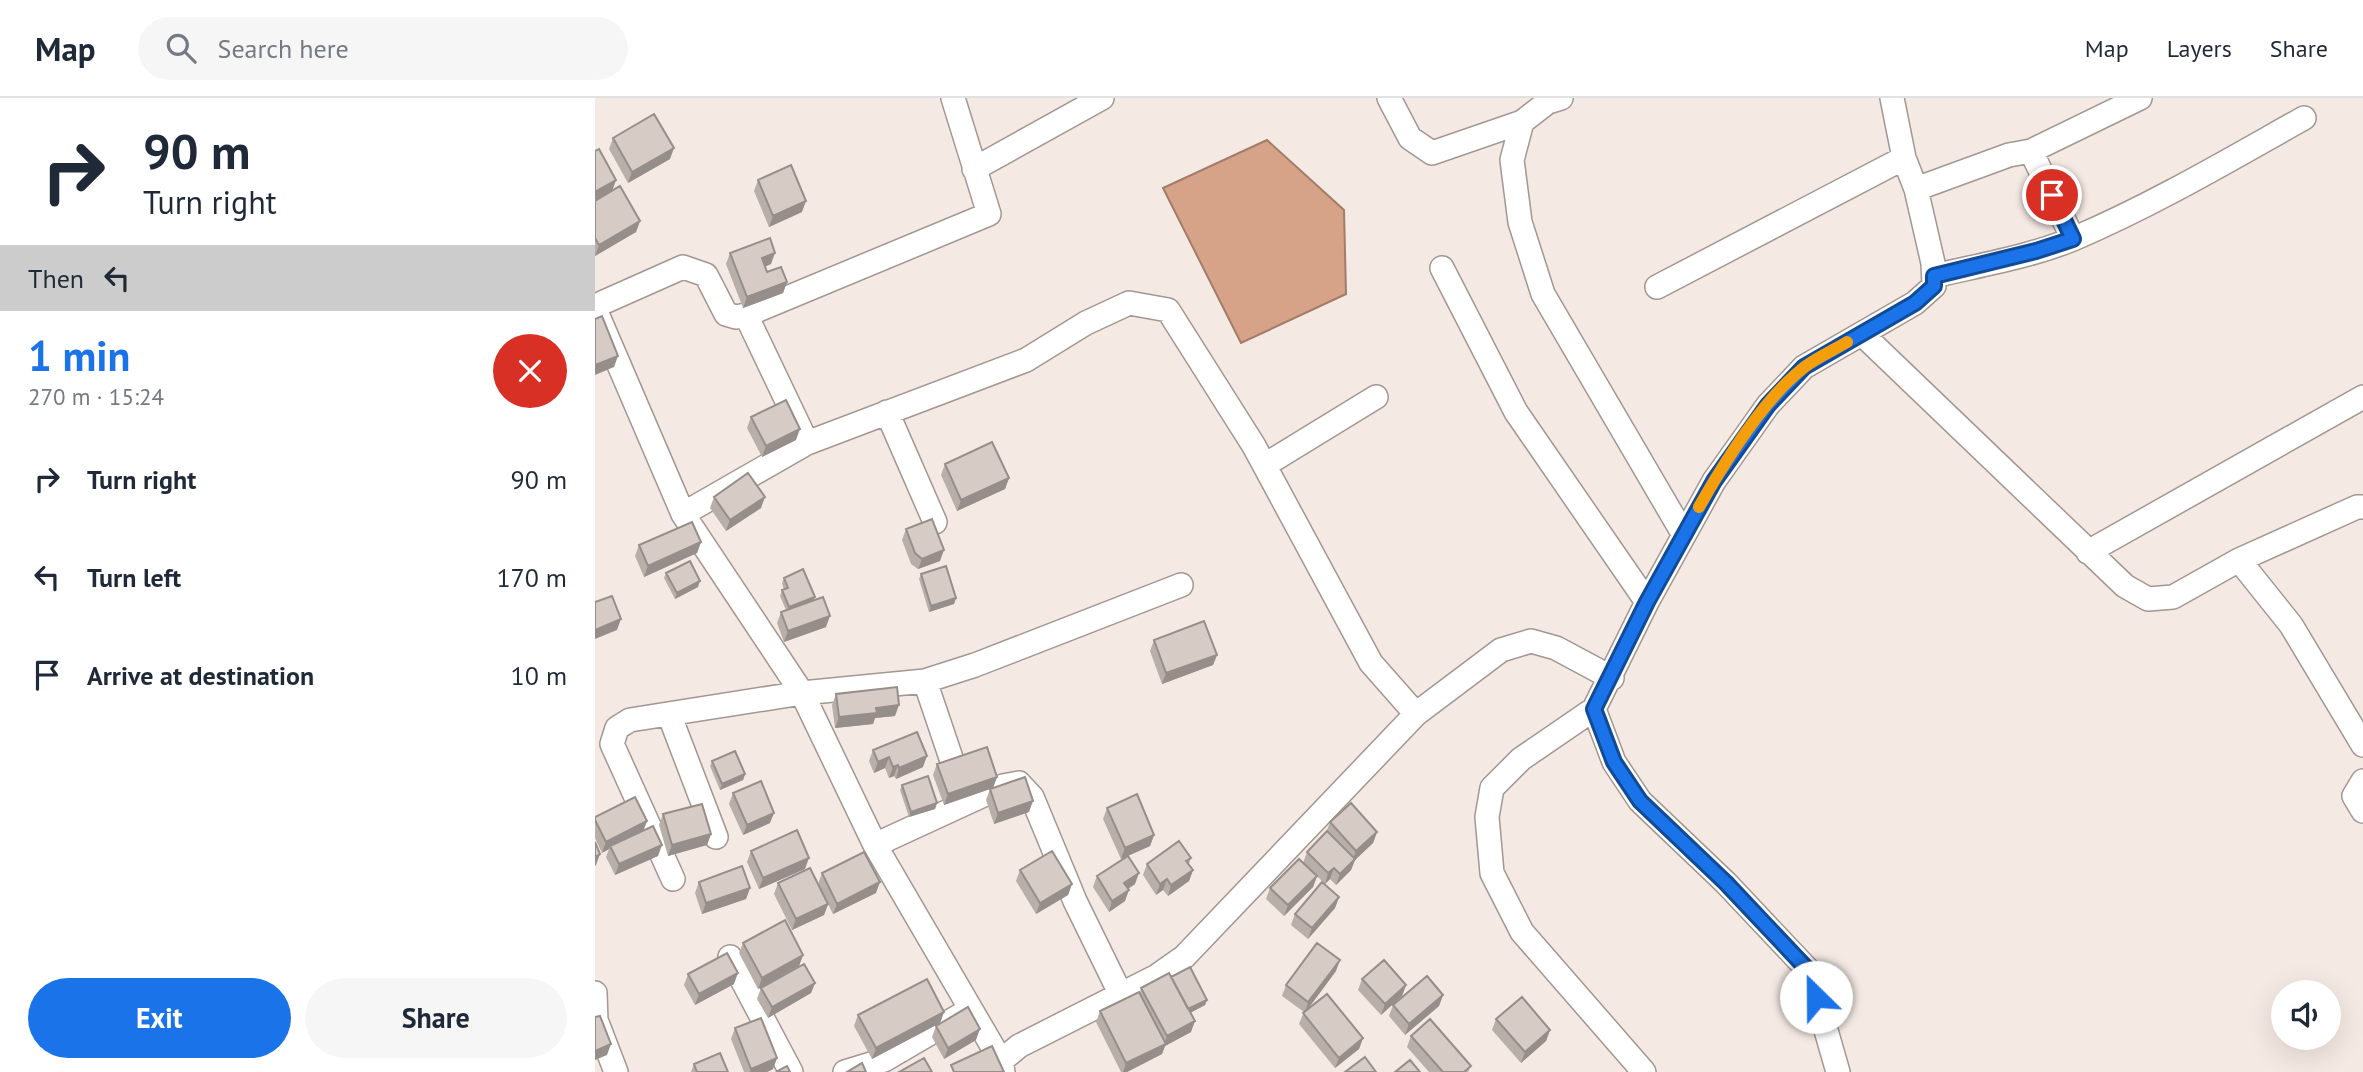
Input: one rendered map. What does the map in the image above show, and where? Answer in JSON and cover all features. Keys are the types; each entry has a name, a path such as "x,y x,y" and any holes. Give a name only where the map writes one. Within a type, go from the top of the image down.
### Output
{"street":[{"path":"953,98 989,214 746,315 736,317 726,314 706,275 683,267 595,308 683,514 802,692 875,845 1002,1067 1019,1046 1121,995 1184,957 1416,714 1501,650 1531,641 1556,648 1612,678"},
{"path":"974,169 1102,98"},
{"path":"1389,98 1410,138 1432,153 1522,122 1548,102 1561,98"},
{"path":"1644,1072 1522,932 1492,873 1487,817 1492,788 1521,758 1594,709 1612,678 1647,602 1714,481 1768,405 1804,367 1915,303 1934,286 1916,188 1904,158 1892,98"},
{"path":"1916,188 2009,155 2031,151 2140,98"},
{"path":"1934,276 2073,239 2171,191 2304,118"},
{"path":"1522,122 1512,160 1520,222 1543,294 1684,536"},
{"path":"2031,151 2073,239"},
{"path":"1657,287 1904,158"},
{"path":"1442,268 1516,412 1647,602"},
{"path":"683,514 807,443 1025,360 1086,323 1129,303 1168,310 1265,465 1371,663 1416,714"},
{"path":"746,315 807,443"},
{"path":"1862,334 2125,586 2148,599 2173,597 2239,560 2361,506"},
{"path":"1265,465 1376,397"},
{"path":"2088,551 2363,397"},
{"path":"887,412 935,522"},
{"path":"2239,560 2291,625 2363,745"},
{"path":"673,879 612,744 617,728 630,720 802,692 925,681 975,665 1181,585"},
{"path":"925,681 951,758"},
{"path":"1594,709 1614,762 1640,801 1726,883 1809,971 1838,1072"},
{"path":"669,714 716,837"},
{"path":"2363,781 2354,796 2363,811"},
{"path":"875,845 1003,786 1019,783 1032,797 1076,901 1121,995"},
{"path":"730,957 791,1072"},
{"path":"595,993 596,1020 616,1072"},
{"path":"845,1072 884,1059 971,1009"}],"shaded area":[{"path":"1267,140 1344,210 1346,294 1241,343 1163,188"}],"building":[{"path":"654,114 674,148 632,172 613,138"},
{"path":"599,149 616,180 595,192 595,151"},
{"path":"791,165 806,201 773,216 758,180"},
{"path":"620,186 640,221 599,245 595,238 595,201"},
{"path":"770,238 775,253 762,258 767,272 781,267 787,282 747,297 730,253"},
{"path":"602,316 618,356 595,365 595,319"},
{"path":"786,400 800,429 766,446 751,417"},
{"path":"992,442 1009,478 961,500 945,464"},
{"path":"748,473 765,497 730,520 714,497"},
{"path":"932,519 944,550 922,559 915,553 906,529"},
{"path":"692,522 701,542 648,566 639,545"},
{"path":"690,561 700,581 677,593 666,573"},
{"path":"946,566 956,598 931,606 921,574"},
{"path":"803,569 815,597 789,607 782,590 788,588 784,578"},
{"path":"612,596 621,619 595,630 595,602"},
{"path":"823,597 830,616 788,631 781,612"},
{"path":"1204,621 1217,655 1166,673 1154,640"},
{"path":"897,687 899,705 876,708 877,713 839,717 836,694"},
{"path":"917,732 927,756 899,768 898,765 893,767 889,757 878,762 873,750"},
{"path":"987,747 997,777 948,794 937,764"},
{"path":"735,751 745,774 722,784 712,761"},
{"path":"928,776 937,803 911,812 902,785"},
{"path":"1025,777 1033,801 998,813 990,789"},
{"path":"761,781 774,813 747,825 733,793"},
{"path":"1137,794 1154,835 1125,848 1107,808"},
{"path":"635,797 647,821 606,842 595,817"},
{"path":"1351,803 1377,832 1356,851 1330,822"},
{"path":"702,804 711,834 672,845 663,814"},
{"path":"653,826 662,845 619,864 610,846"},
{"path":"797,830 809,858 763,878 751,851"},
{"path":"1327,831 1355,859 1340,874 1334,868 1328,873 1307,852"},
{"path":"1179,841 1191,858 1186,861 1193,870 1171,885 1167,879 1160,884 1147,864"},
{"path":"595,842 600,854 595,857"},
{"path":"1052,851 1072,884 1040,903 1020,870"},
{"path":"864,852 880,882 837,904 822,873"},
{"path":"1128,856 1139,873 1124,883 1129,890 1112,901 1097,876"},
{"path":"1299,859 1317,876 1288,905 1270,888"},
{"path":"742,866 750,888 706,903 699,882"},
{"path":"810,868 828,904 796,919 778,883"},
{"path":"1322,882 1339,897 1312,928 1295,914"},
{"path":"785,920 803,955 762,978 743,943"},
{"path":"1317,943 1340,960 1308,1002 1286,985"},
{"path":"727,953 738,973 699,994 688,974"},
{"path":"1384,960 1406,985 1385,1004 1362,979"},
{"path":"804,964 815,983 772,1007 761,988"},
{"path":"1190,967 1207,1000 1188,1009 1171,977"},
{"path":"1169,973 1195,1021 1167,1036 1141,988"},
{"path":"1427,976 1443,995 1409,1024 1393,1005"},
{"path":"927,979 944,1012 876,1048 858,1015"},
{"path":"1139,992 1166,1044 1126,1063 1100,1011"},
{"path":"1327,994 1363,1038 1339,1058 1303,1013"},
{"path":"1522,997 1550,1030 1525,1052 1496,1019"},
{"path":"968,1007 980,1029 948,1048 936,1026"},
{"path":"600,1016 611,1044 595,1051 595,1017"},
{"path":"761,1018 777,1058 751,1069 735,1028"},
{"path":"1430,1019 1471,1066 1464,1072 1443,1072 1411,1036"},
{"path":"992,1046 1004,1072 954,1072 951,1065"},
{"path":"720,1053 728,1072 697,1072 694,1064"},
{"path":"1365,1057 1376,1072 1345,1072"},
{"path":"924,1058 932,1072 899,1072"},
{"path":"1410,1060 1420,1072 1395,1072"},
{"path":"862,1063 866,1072 847,1072"},
{"path":"787,1066 790,1072 776,1072"}],"slow traffic":[{"path":"1699,507 1714,481 1768,405 1804,367 1847,342"}],"route":[{"path":"1816,997 1809,971 1726,883 1640,801 1614,762 1594,709 1612,678 1647,602 1714,481 1768,405 1804,367 1915,303 1934,286 1934,276 2073,239 2052,195"}]}
